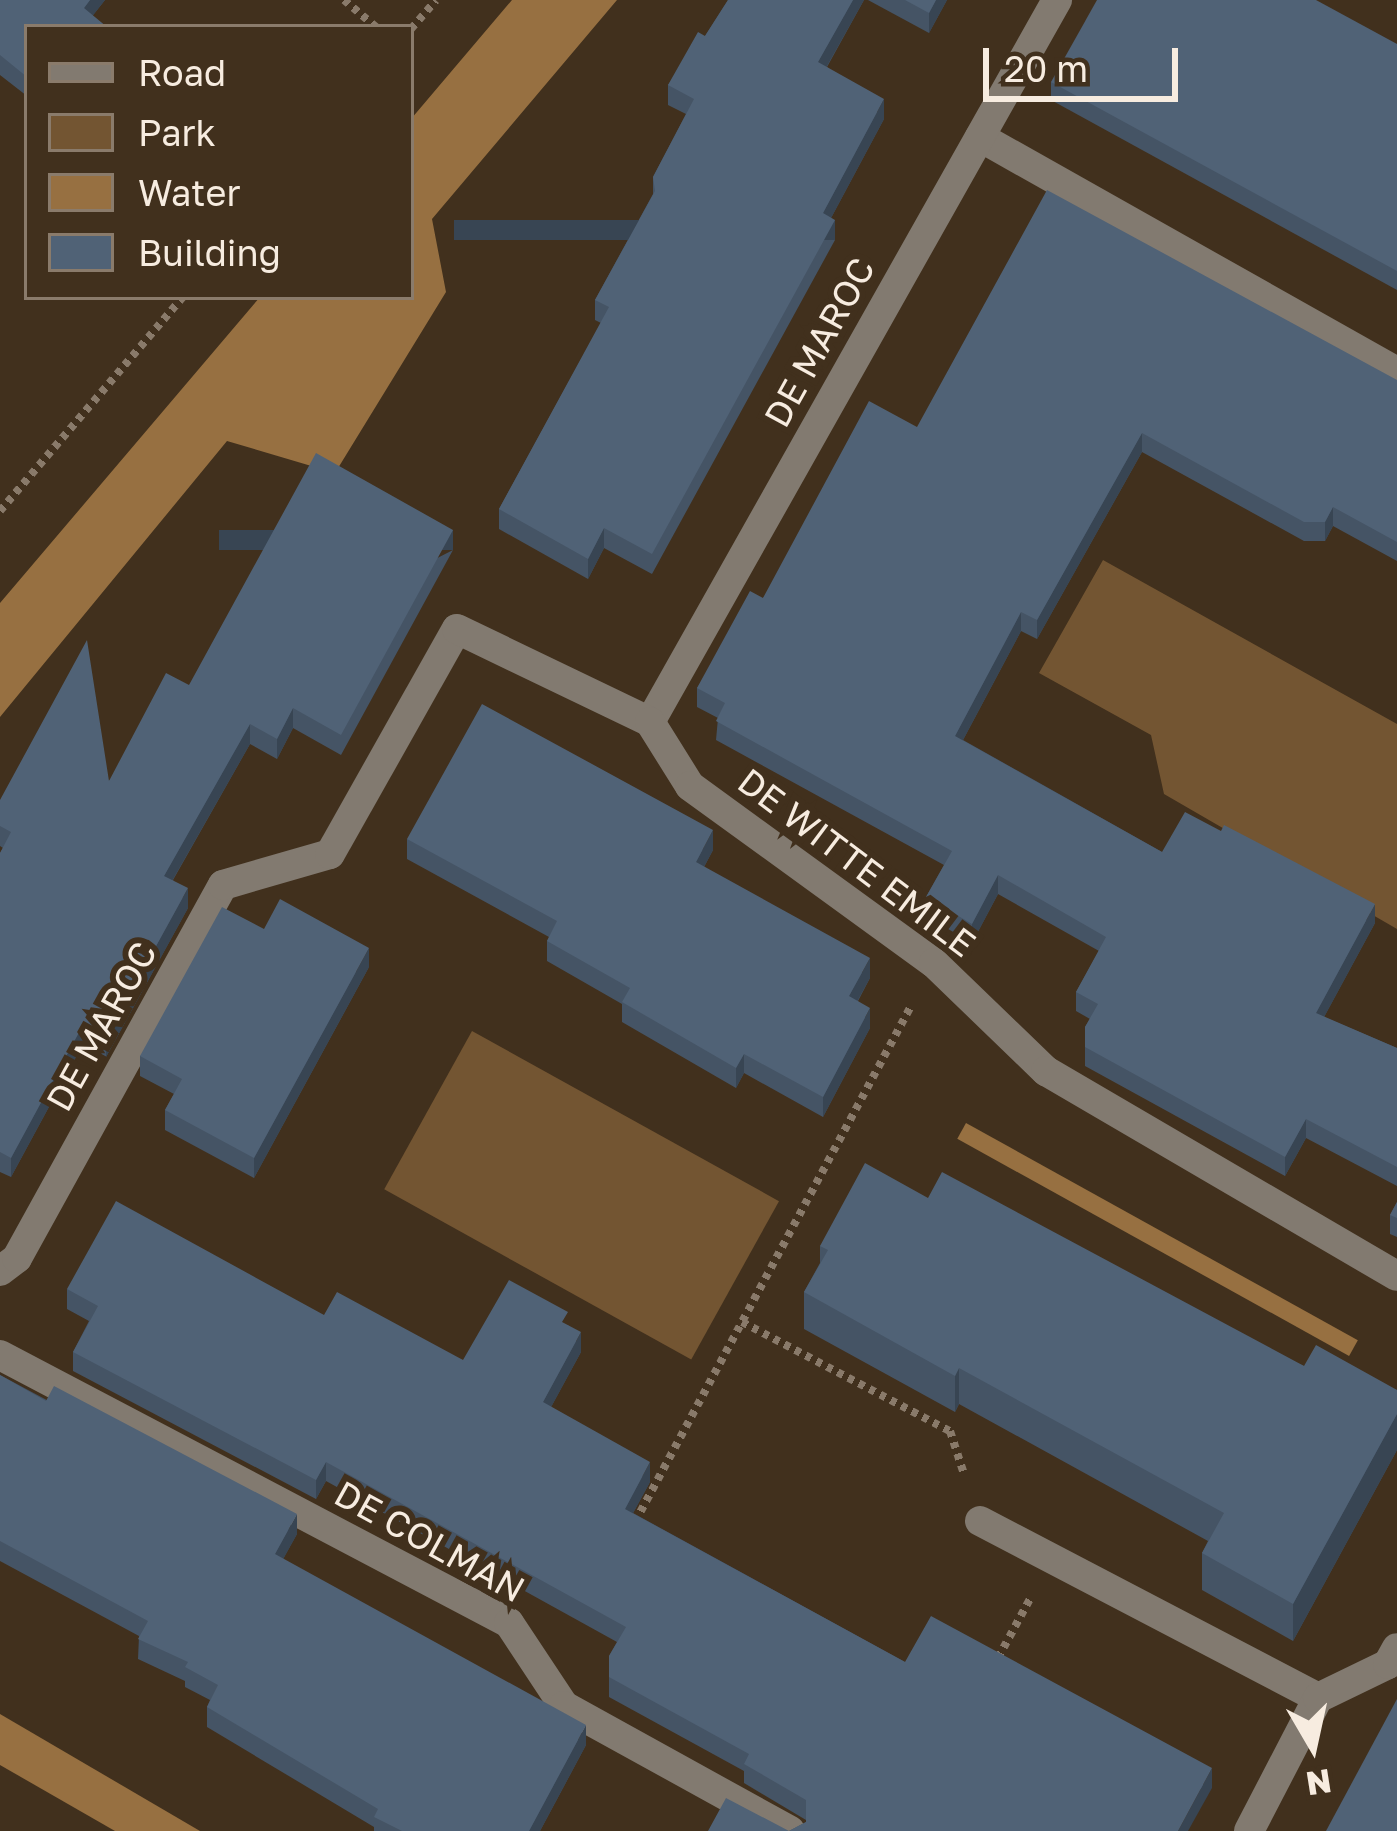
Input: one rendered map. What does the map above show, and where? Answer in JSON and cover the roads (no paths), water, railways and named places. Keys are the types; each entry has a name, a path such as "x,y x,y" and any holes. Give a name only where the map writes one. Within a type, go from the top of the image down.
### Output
{"street":[{"name":"DE MAROC","path":"0,1271 17,1258 223,885 330,854 458,629 650,722 1057,0"},
{"path":"980,137 1397,371"},
{"name":"DE WITTE EMILE","path":"650,722 690,786 934,963 1046,1071 1397,1276"},
{"name":"DE COLMAN","path":"0,1354 509,1622 564,1706 790,1831"},
{"path":"980,1521 1318,1698"},
{"path":"1249,1831 1318,1698 1388,1664 1397,1648"}],"water":[{"path":"512,0 617,0 432,219 446,292 335,473 227,441 0,717 0,603 257,300 414,300 414,115"},
{"path":"966,1123 1358,1340 1349,1356 957,1139"},
{"path":"0,1714 200,1831 115,1831 0,1765"}]}
